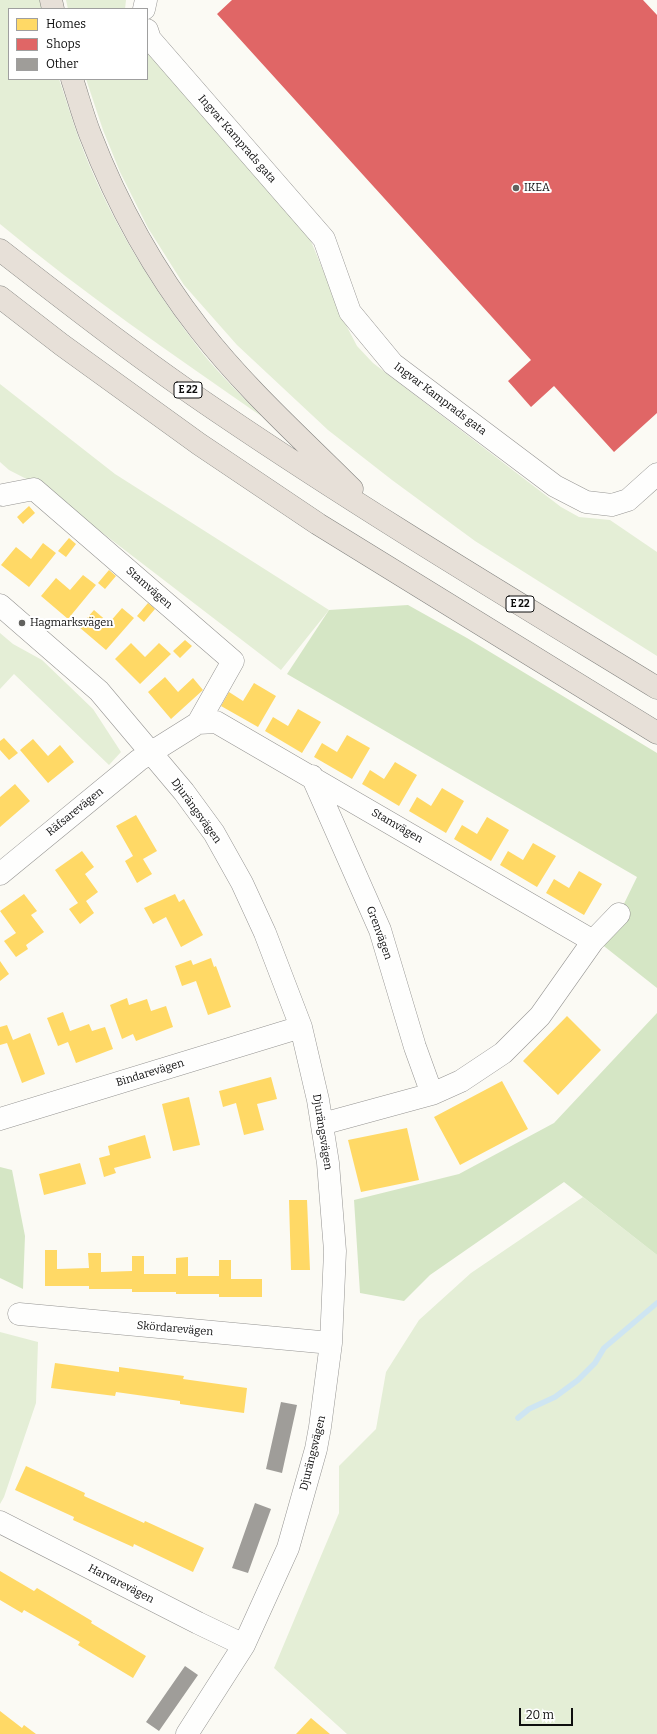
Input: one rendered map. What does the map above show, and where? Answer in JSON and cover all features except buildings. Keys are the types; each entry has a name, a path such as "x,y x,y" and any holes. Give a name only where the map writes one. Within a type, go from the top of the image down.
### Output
{"highway":[{"path":"72,80 89,133 113,189 140,241 167,285 200,331 241,378 383,520"},
{"name":"E 22","path":"0,250 93,323 212,408 383,520 657,688"},
{"path":"0,297 62,345 200,444 318,524 657,733"}],"street":[{"name":"Ingvar Kamprads gata","path":"148,33 150,39 324,239 350,312 393,364 555,486 586,502 612,505 628,500 657,474"},
{"name":"Stamvägen","path":"1,496 34,489 233,661 198,723"},
{"name":"Djurängsvägen","path":"0,605 99,691 184,792 214,833 242,883 265,933 301,1027 322,1124 328,1163 335,1251 331,1343 325,1398 316,1449 288,1548 244,1645 187,1734"},
{"name":"Stamvägen","path":"152,753 166,742 198,723 216,722 312,776 593,941"},
{"name":"Räfsarevägen","path":"0,874 139,760 152,753"},
{"name":"Grenvägen","path":"312,776 380,930 415,1047 432,1094"},
{"path":"322,1124 432,1094 461,1081 503,1053 540,1016 593,941 619,914"},
{"name":"Bindarevägen","path":"0,1119 301,1027"},
{"name":"Skördarevägen","path":"19,1314 274,1339 331,1343"},
{"name":"Harvarevägen","path":"0,1522 244,1645"}],"green space":[{"path":"0,0 40,0 42,8 8,8 8,80 59,80 76,132 102,193 144,270 201,352 261,416 96,299 31,250 0,224"},
{"path":"66,0 126,0 125,8 68,8"},
{"path":"148,53 310,239 346,325 357,346 373,363 561,507 579,517 610,520 657,552 657,656 475,541 392,480 328,430 237,345 184,285 148,228 120,172 103,130 86,80 148,80"},
{"path":"0,384 115,474 329,610 281,670 44,488 9,470 0,462"},
{"path":"408,605 467,638 657,753 657,988 600,943 619,914 637,877 287,674 329,610"},
{"path":"0,633 13,644 42,660 93,709 121,752 109,765 14,674 0,689"},
{"path":"657,1013 657,1255 564,1182 430,1275 404,1301 360,1293 354,1200 459,1174 554,1123"},
{"path":"0,1167 12,1170 25,1236 23,1289 0,1278"},
{"path":"583,1197 657,1255 657,1734 347,1734 274,1668 339,1513 339,1466 376,1429 386,1372 419,1320 471,1273"},
{"path":"0,1332 38,1342 36,1403 4,1497 0,1504"}],"waterway":[{"path":"518,1418 529,1409 555,1397 578,1380 595,1363 604,1348 657,1303"}],"place":[{"name":"IKEA","path":"516,188"},
{"name":"Hagmarksvägen","path":"22,623"}]}
